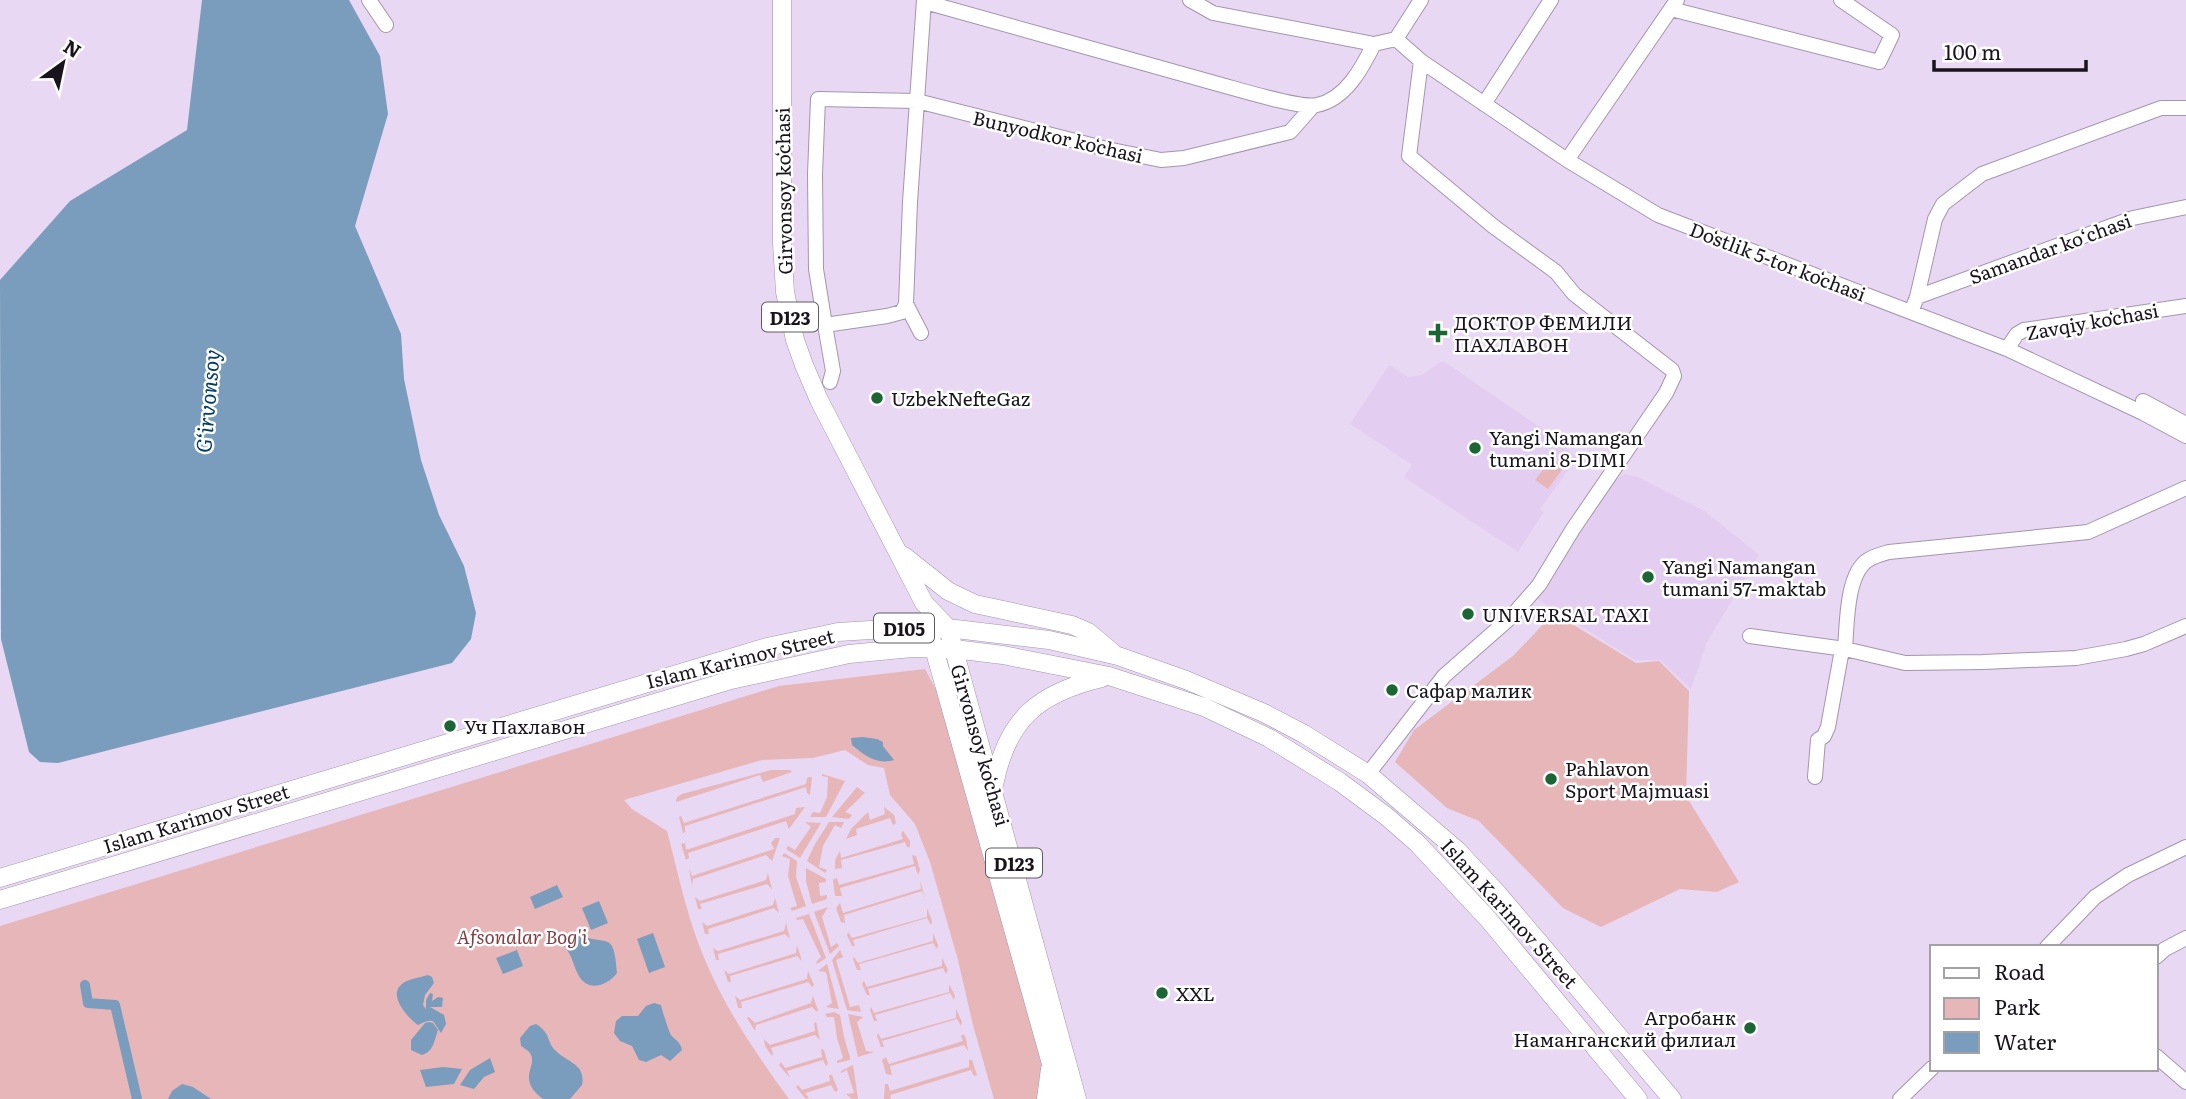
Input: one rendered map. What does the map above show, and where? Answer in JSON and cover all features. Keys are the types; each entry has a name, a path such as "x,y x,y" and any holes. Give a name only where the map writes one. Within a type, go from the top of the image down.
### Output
{"main road":[{"name":"Girvonsoy koʻchasi","path":"782,0 782,243 785,292 799,353 814,389 924,604 948,628 1077,1099"},
{"path":"895,548 948,592 975,604 1072,625 1088,632 1118,656"},
{"name":"Girvonsoy koʻchasi","path":"924,604 927,628"},
{"name":"Islam Karimov Street","path":"0,878 452,735 767,647 838,632 927,628 1049,640 1118,656 1186,680 1264,713 1304,734 1368,774 1457,850 1498,894 1672,1099"},
{"name":"D123","path":"927,628 934,648"},
{"name":"Girvonsoy koʻchasi","path":"934,648 1061,1099"},
{"name":"Islam Karimov Street","path":"0,900 731,680 849,654 954,649 1003,655 1109,676 1204,708 1269,738 1340,782 1396,825 1457,884 1638,1099"},
{"path":"994,789 1002,753 1011,733 1023,717 1058,692 1109,676"},
{"path":"1552,998 1571,982"},
{"path":"1046,1099 1052,1062"}],"street":[{"path":"369,0 386,25"},
{"path":"1190,0 1213,13 1374,44 1396,39 1421,0"},
{"path":"1484,104 1551,0"},
{"path":"1567,160 1674,4 1879,62 1892,35 1841,0"},
{"path":"825,325 887,316 902,312 906,304 916,101 925,1 1254,94 1312,106"},
{"name":"Doʻstlik 5-tor koʻchasi","path":"1396,39 1421,61 1567,160 1658,215 2007,349 2186,436"},
{"name":"Bunyodkor koʻchasi","path":"831,382 833,371 816,269 815,174 818,99 916,101 1107,149 1161,160 1184,158 1290,132 1312,106 1322,104 1340,93 1360,71 1374,44"},
{"path":"1368,774 1444,676 1510,618 1539,585 1573,528 1666,393 1674,376 1672,370 1574,294 1556,272 1493,226 1409,156 1421,61"},
{"path":"1910,312 1917,297 1935,219 1943,204 1982,174 2161,108 2186,108"},
{"name":"Samandar ko‘chasi","path":"1917,297 2133,218 2186,207"},
{"path":"906,304 921,333"},
{"name":"Zavqiy koʻchasi","path":"2007,349 2011,340 2024,330 2186,306"},
{"path":"2143,401 2186,424"},
{"path":"1815,777 1818,740 1825,736 1828,727 1840,655 1845,649 1851,591 1860,567 1869,559 1889,552 2088,532 2186,488"},
{"path":"1750,636 1845,649 1905,663 2076,658 2144,644 2186,626"},
{"path":"2049,945 2095,897 2186,847"},
{"path":"2158,955 2186,938"},
{"path":"2158,1057 2184,1076"},
{"path":"1900,1099 1930,1070"}],"shaded area":[{"name":"Yangi Namangan tumani 8-DIMI","path":"1440,362 1445,362 1554,437 1577,458 1540,509 1544,512 1518,552 1404,477 1412,465 1350,424 1389,365 1408,377 1422,375"},
{"name":"Yangi Namangan tumani 57-maktab","path":"1625,474 1638,477 1706,512 1759,555 1707,642 1691,689 1660,660 1635,660 1537,599 1610,483"}],"green space":[{"path":"1552,458 1564,467 1548,489 1535,480"},
{"name":"Pahlavon Sport Majmuasi","path":"1554,613 1636,663 1659,661 1689,691 1686,796 1739,882 1717,892 1680,889 1601,927 1563,908 1479,821 1447,808 1395,762 1414,730 1513,656"},
{"name":"Afsonalar Bog'i","path":"925,669 943,703 1051,1099 994,1099 930,862 915,824 890,795 884,768 868,765 845,750 813,758 762,760 624,800 632,809 667,831 690,917 707,966 739,1025 789,1099 0,1099 0,926 779,686"},
{"path":"771,770 792,772 763,782 760,775 676,802 677,797 682,794"},
{"path":"822,774 845,781 826,817 810,817 813,812 820,813 827,797 828,777"},
{"path":"809,777 812,777 810,795 806,787 685,826 683,833 679,817 681,816 684,823 806,784"},
{"path":"857,787 865,793 845,812 852,815 849,819 832,817"},
{"path":"805,807 789,829 786,821 688,853 689,858 686,860 681,844 685,843 686,849 689,849 795,814 796,808"},
{"path":"884,807 894,815 896,823 893,825 890,818 856,829 857,835 846,839 851,829 868,812 870,820 885,814"},
{"path":"805,822 821,823 800,858 786,849 788,846 795,850 811,827"},
{"path":"829,822 844,822 841,828 835,825 823,846 819,867 827,870 825,873 807,861"},
{"path":"903,831 910,841 910,847 907,847 905,842 841,860 842,868 835,869 835,860 840,851 841,858 903,839"},
{"path":"775,838 780,838 772,861 766,855 693,879 692,886 689,868 692,876 774,849 771,843"},
{"path":"784,853 797,861 796,877 806,906 792,911 790,908 797,906 788,876 790,859 782,856"},
{"path":"912,855 916,856 920,870 918,875 915,866 840,888 842,896 835,896 833,880 837,878 839,885 914,864"},
{"path":"806,868 826,879 826,882 819,883 820,896 827,895 827,899 812,904 806,881"},
{"path":"768,873 772,889 767,884 700,904 702,909 698,909 695,897 700,901 766,880"},
{"path":"920,881 925,898 922,891 844,915 845,923 841,922 836,908 840,903 843,913 921,889"},
{"path":"775,898 779,913 774,908 708,929 709,934 705,934 702,922 707,926 773,905"},
{"path":"828,907 822,917 831,947 837,943 839,946 830,954 814,912"},
{"path":"927,908 931,925 927,918 853,940 855,946 852,946 847,935 848,932 852,938 927,917"},
{"path":"809,914 826,958 817,964 821,957 803,919 796,918"},
{"path":"786,923 790,939 785,934 718,954 719,960 716,960 713,948 718,951 784,931"},
{"path":"933,933 937,949 933,943 859,964 861,970 857,970 854,957 858,963 933,941"},
{"path":"797,945 802,961 797,956 730,976 731,982 728,982 724,970 729,974 796,953"},
{"path":"840,950 843,957 836,960 850,1007 859,1005 861,1012 847,1010 832,960"},
{"path":"942,958 948,970 946,974 943,968 868,989 870,995 867,995 862,984 864,981 867,987 942,966"},
{"path":"827,964 839,1009 826,1007 832,1003 826,972 818,971"},
{"path":"808,971 814,985 812,987 808,982 741,1002 742,1008 738,1008 735,996 740,1000 807,979"},
{"path":"949,984 955,996 954,1000 950,993 875,1015 877,1021 874,1021 871,1007 874,1013 949,992"},
{"path":"813,996 817,1012 812,1007 756,1025 755,1031 747,1018 755,1023 811,1003"},
{"path":"956,1009 961,1026 957,1019 882,1041 884,1047 881,1047 878,1033 881,1039 956,1018"},
{"path":"834,1012 840,1015 850,1057 850,1060 837,1063 843,1058 834,1017 827,1017 825,1014"},
{"path":"848,1014 863,1017 857,1022 866,1051 874,1052 858,1057"},
{"path":"816,1022 820,1040 815,1035 771,1048 772,1056 765,1046 764,1039 770,1045 815,1031"},
{"path":"963,1034 968,1051 964,1045 890,1066 892,1075 886,1074 882,1060 886,1057 889,1064 963,1041"},
{"path":"821,1049 824,1050 828,1064 826,1066 823,1060 787,1071 790,1078 779,1065 781,1062 785,1068 822,1057"},
{"path":"969,1060 972,1060 977,1075 974,1076 971,1070 890,1095 891,1099 884,1099 885,1084 888,1084 890,1091 969,1067"},
{"path":"853,1065 858,1099 852,1099 846,1094 854,1093 847,1070 841,1073"},
{"path":"829,1075 832,1075 838,1090 835,1092 831,1085 805,1093 809,1098 806,1099 796,1087 798,1085 802,1090 830,1081"}],"water":[{"name":"G‘irvonsoy","path":"202,0 349,0 380,56 388,114 355,226 401,334 404,379 421,460 439,515 464,566 476,613 471,639 452,663 58,763 40,762 29,752 1,639 0,280 70,201 187,130"},
{"path":"863,737 883,742 894,760 877,760 852,745 851,738"},
{"path":"557,885 563,897 535,909 530,897"},
{"path":"599,901 608,923 591,930 582,908"},
{"path":"574,932 610,944 616,958 617,973 609,981 593,986 579,976 564,946"},
{"path":"653,933 665,967 649,973 637,939"},
{"path":"517,950 523,966 503,974 496,958"},
{"path":"428,975 434,983 425,995 423,1005 426,1009 426,1000 430,993 433,994 432,1001 438,997 443,998 442,1007 430,1007 444,1015 446,1024 441,1033 433,1021 418,1025 398,1002 397,991 402,984"},
{"path":"654,1003 661,1005 670,1033 682,1050 670,1061 661,1055 646,1062 639,1060 632,1046 620,1041 614,1033 616,1021 622,1016 638,1016 646,1006"},
{"path":"429,1022 438,1030 431,1048 422,1055 411,1050 411,1040 425,1023"},
{"path":"536,1024 547,1035 556,1051 579,1068 583,1078 582,1085 570,1099 543,1099 530,1085 532,1058 521,1046 520,1038 530,1026"},
{"path":"490,1058 495,1072 484,1077 474,1089 460,1085 470,1070"},
{"path":"443,1067 462,1069 454,1084 426,1087 420,1070"},
{"path":"182,1084 193,1087 211,1099 168,1099 172,1091"}],"waterway":[{"path":"85,985 88,1003 115,1005 137,1099"}],"place":[{"name":"ДОКТОР ФЕМИЛИ ПАХЛАВОН","path":"1438,333"},
{"name":"UzbekNefteGaz","path":"877,398"},
{"name":"Yangi Namangan tumani 8-DIMI","path":"1475,448"},
{"name":"Yangi Namangan tumani 57-maktab","path":"1648,577"},
{"name":"UNIVERSAL TAXI","path":"1468,614"},
{"name":"Сафар малик","path":"1392,690"},
{"name":"Уч Пахлавон","path":"450,726"},
{"name":"Pahlavon Sport Majmuasi","path":"1551,779"},
{"name":"XXL","path":"1162,993"},
{"name":"Агробанк Наманганский филиал","path":"1750,1028"}]}
